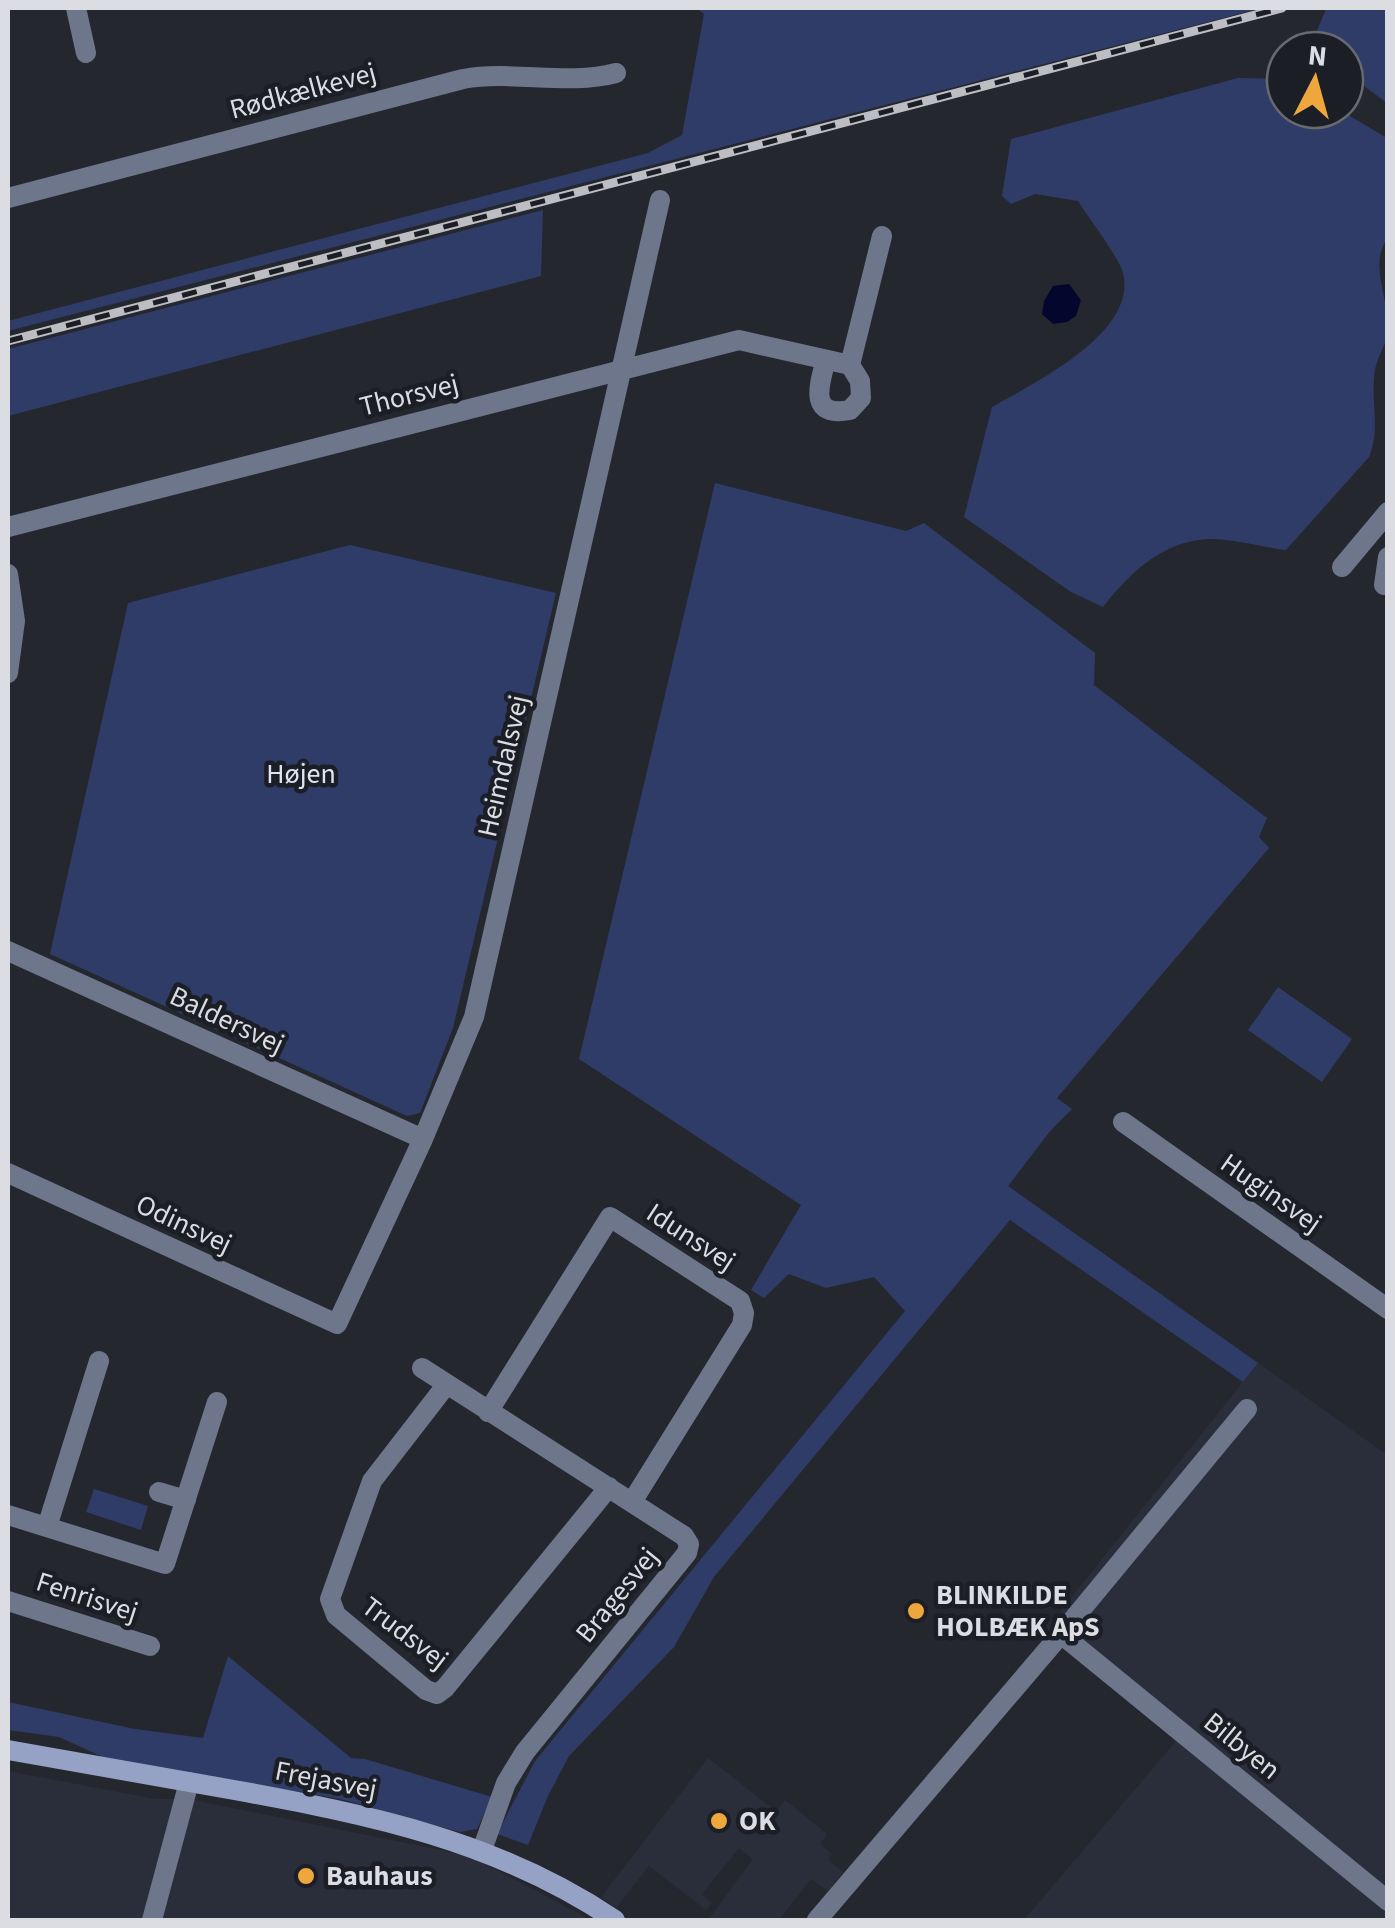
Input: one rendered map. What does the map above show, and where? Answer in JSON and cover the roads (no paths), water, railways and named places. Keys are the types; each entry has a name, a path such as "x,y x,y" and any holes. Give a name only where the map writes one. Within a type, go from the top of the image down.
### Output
{"street":[{"path":"76,8 86,53"},
{"name":"Rødkælkevej","path":"8,198 463,79 498,75 592,79 616,73"},
{"name":"Heimdalsvej","path":"337,1324 423,1140 474,1017 660,200"},
{"path":"826,360 818,395 822,404 833,410 850,410 861,398 860,380 850,365 882,236"},
{"name":"Thorsvej","path":"8,526 738,340 850,365"},
{"path":"1342,567 1388,512"},
{"path":"1384,586 1388,557"},
{"path":"8,574 15,620 8,673"},
{"name":"Baldersvej","path":"8,950 423,1140"},
{"name":"Huginsvej","path":"1123,1122 1388,1309"},
{"name":"Odinsvej","path":"8,1173 337,1324"},
{"name":"Idunsvej","path":"488,1412 610,1217 740,1301 744,1313 742,1325 632,1502"},
{"name":"Fenrisvej","path":"48,1527 99,1361"},
{"name":"Bragesvej","path":"422,1368 684,1536 689,1544 687,1553 525,1752 506,1783 482,1850"},
{"name":"Trudsvej","path":"447,1384 372,1480 330,1598 336,1614 426,1690 437,1694 445,1688 609,1487"},
{"name":"Fenrisvej","path":"8,1515 165,1564 217,1402"},
{"path":"817,1920 1247,1409"},
{"path":"159,1492 186,1500"},
{"name":"Fenrisvej","path":"8,1600 150,1646"},
{"name":"Bilbyen","path":"1061,1634 1388,1901"},
{"name":"Frejasvej","path":"8,1750 348,1811 425,1830 482,1850 548,1881 616,1920"},
{"path":"152,1920 188,1782"}],"railway":[{"path":"8,341 1282,8"}],"place":[{"name":"BLINKILDE HOLBÆK ApS","path":"916,1611"},
{"name":"OK","path":"719,1821"},
{"name":"Bauhaus","path":"306,1876"}],"park label":[{"name":"Højen","path":"301,774"}]}
